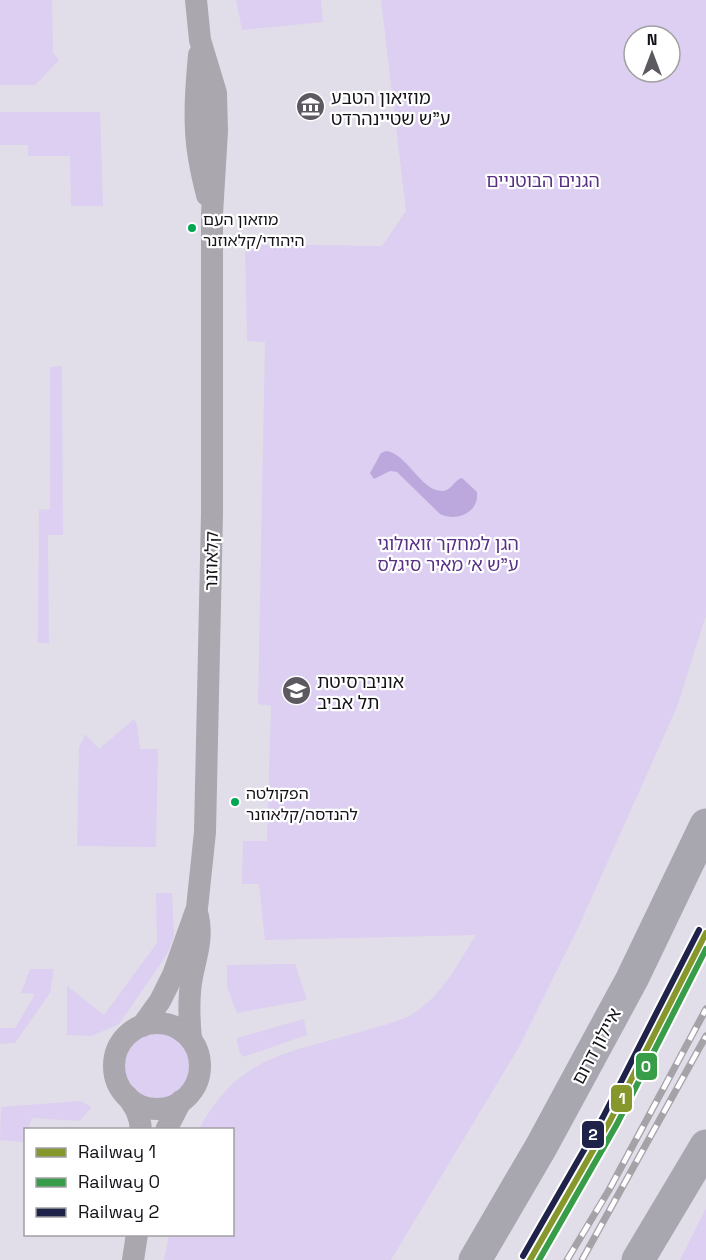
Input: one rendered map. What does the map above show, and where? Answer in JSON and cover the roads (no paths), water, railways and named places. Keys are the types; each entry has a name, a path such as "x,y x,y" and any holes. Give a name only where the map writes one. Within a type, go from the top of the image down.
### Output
{"highway":[{"name":"איילון דרום","path":"475,1260 541,1147 632,979 706,825"},
{"path":"638,1260 706,1146"},
{"path":"652,1260 706,1154"}],"street":[{"name":"קלאוזנר","path":"142,1026 160,1001 173,975 197,908 205,832 212,513 212,214 199,158 197,132 195,96 200,40 196,0"},
{"name":"קלאוזנר","path":"190,1039 189,1005 192,978 200,949 197,908"},
{"path":"141,1128 141,1120 136,1108 117,1080 114,1060 124,1039 142,1026 155,1023 181,1030 190,1039 200,1060 200,1072 196,1083 181,1101 167,1128"},
{"path":"127,1096 136,1103 159,1109 181,1101"},
{"path":"133,1260 137,1236"}],"railway":[{"path":"567,1260 609,1190 706,1009"},
{"path":"582,1260 706,1036"}],"rail line":[{"name":"2","path":"523,1256 603,1117 699,930"},
{"name":"1","path":"530,1260 610,1121 706,933"},
{"name":"0","path":"539,1260 617,1124 706,949"}],"place":[{"name":"מוזיאון הטבע ע\"ש שטיינהרדט","path":"310,107"},
{"name":"מוזאון העם היהודי/קלאוזנר","path":"192,228"},
{"name":"אוניברסיטת תל אביב","path":"296,691"},
{"name":"הפקולטה להנדסה/קלאוזנר","path":"235,802"}],"park label":[{"name":"הגנים הבוטניים","path":"543,180"},
{"name":"הגן למחקר זואולוגי ע\"ש א׳ מאיר סיגלס","path":"448,553"}]}
